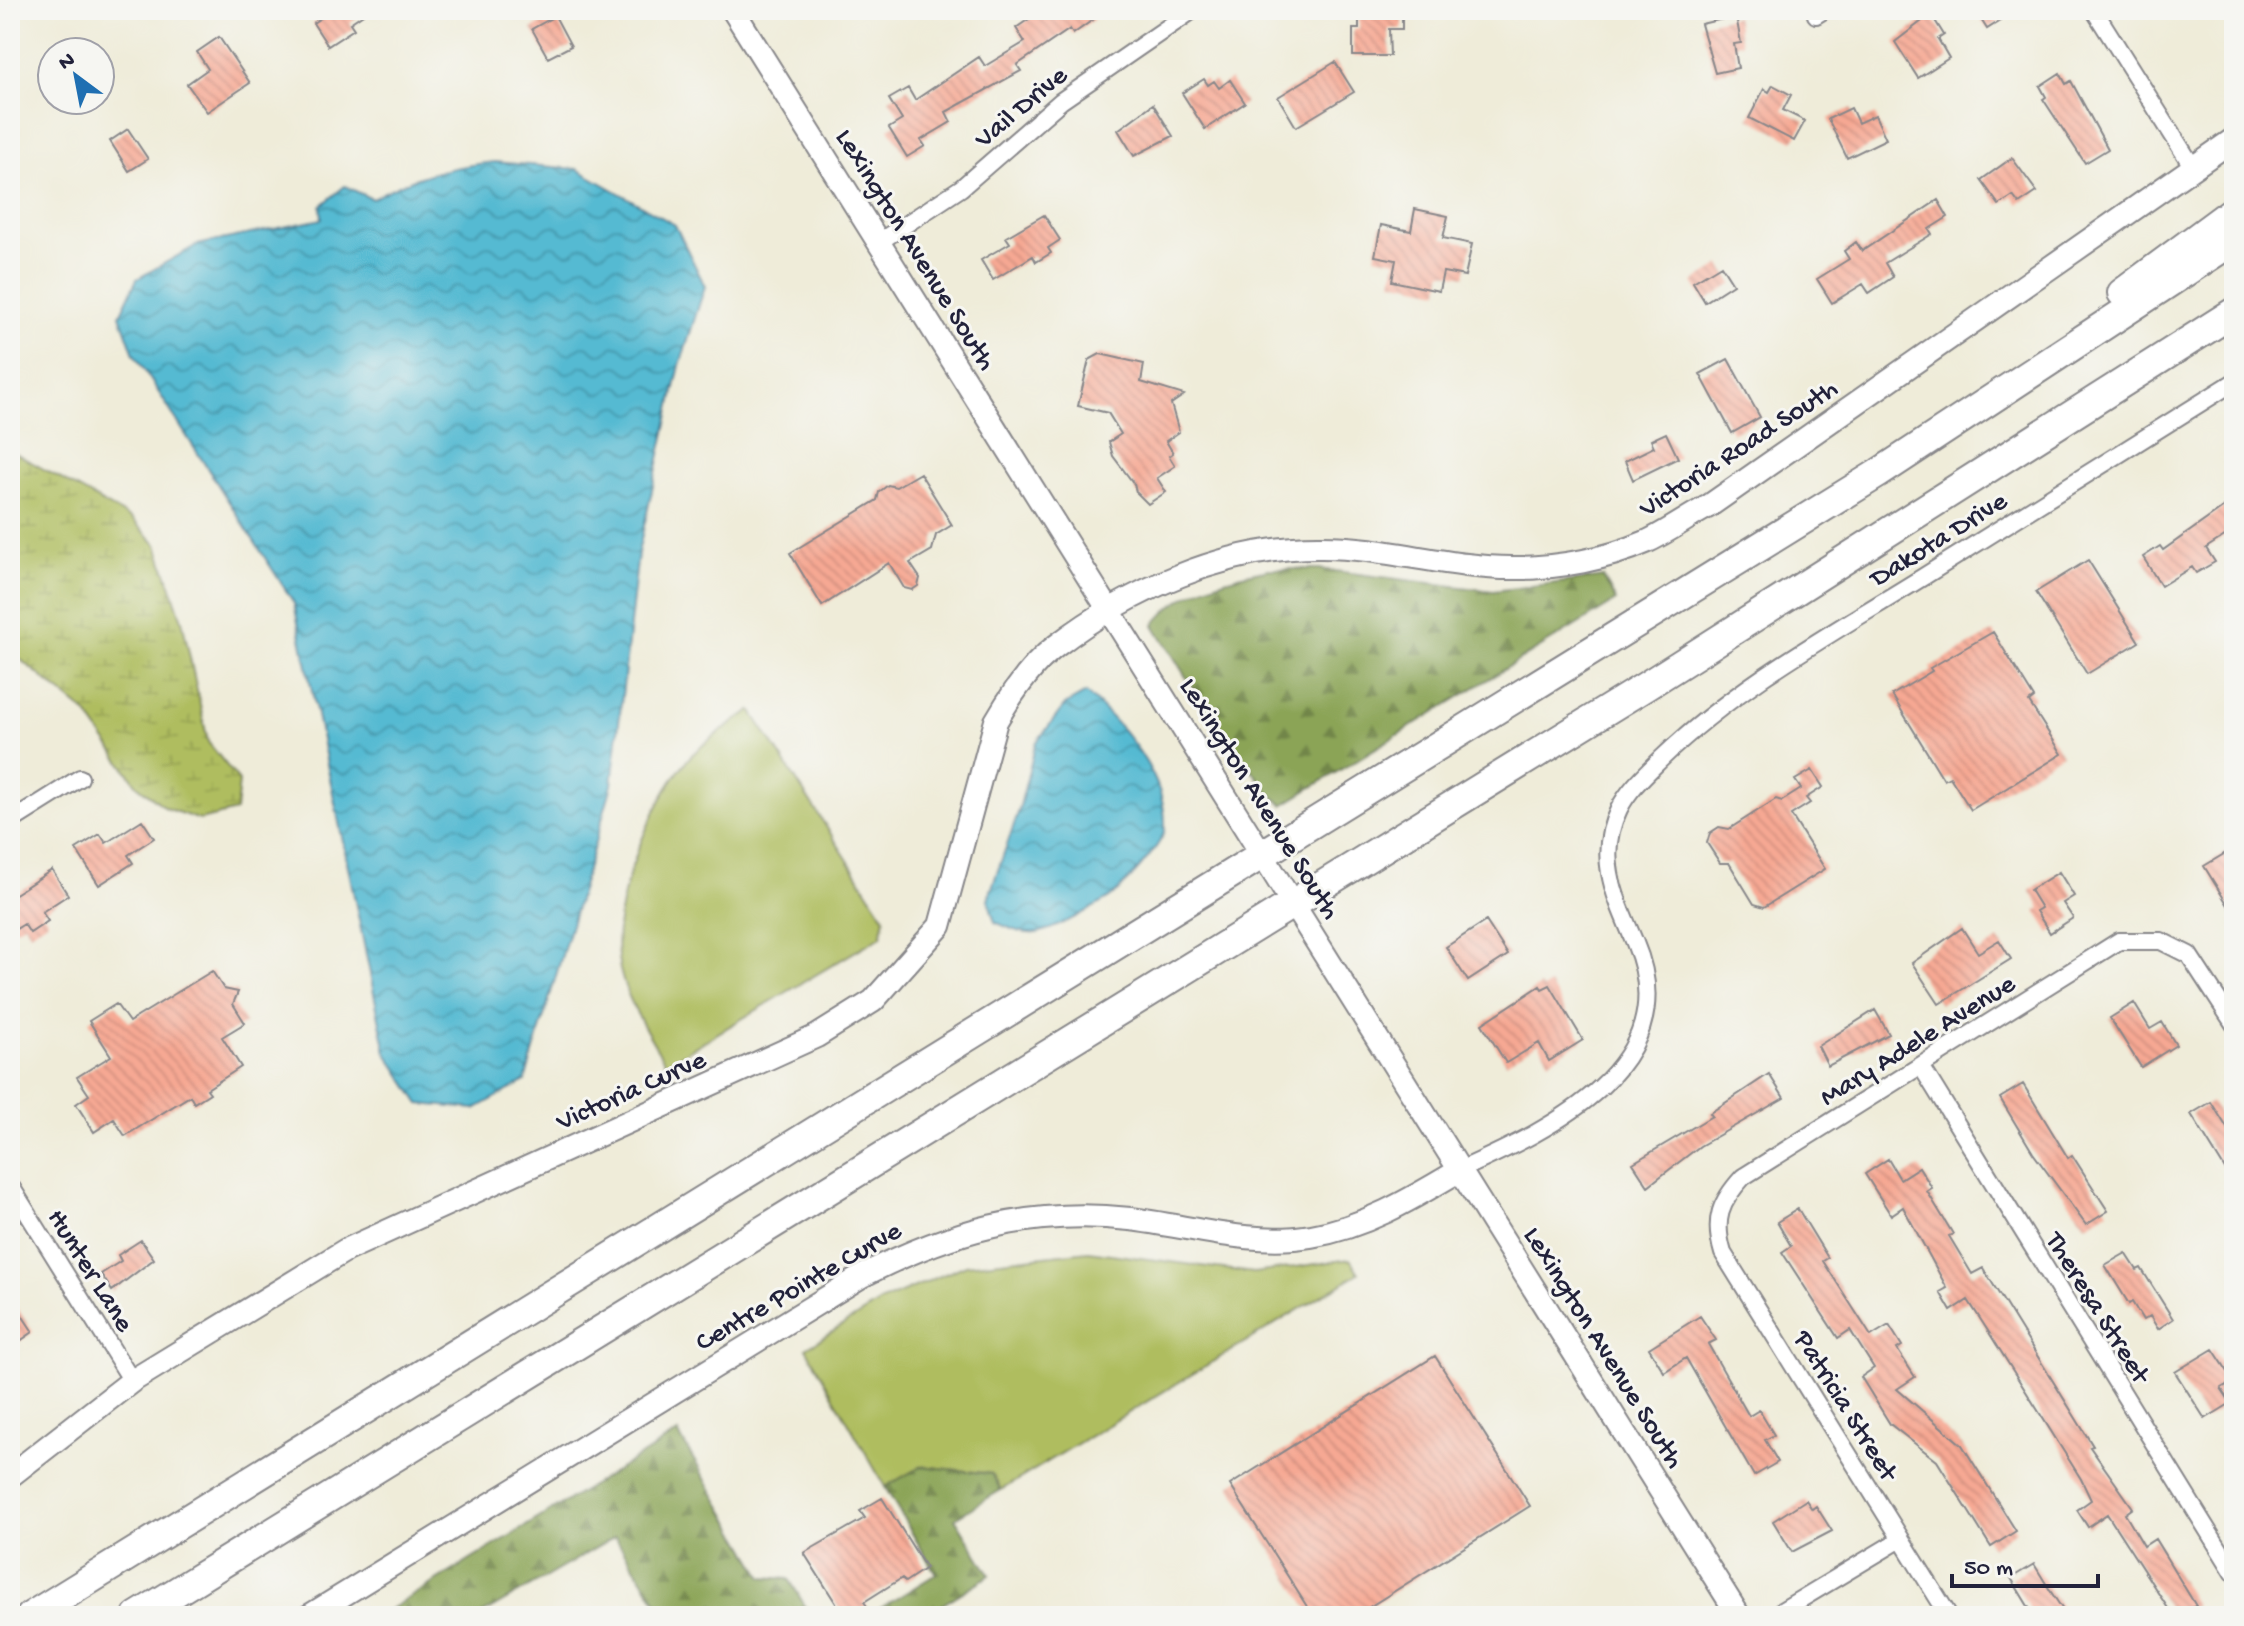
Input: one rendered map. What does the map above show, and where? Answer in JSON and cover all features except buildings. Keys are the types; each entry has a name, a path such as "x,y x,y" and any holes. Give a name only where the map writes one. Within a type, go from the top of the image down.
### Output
{"highway":[{"path":"1879,473 2234,210"},
{"path":"31,1616 1879,473 2234,240"},
{"path":"137,1616 1646,686 2234,312"}],"street":[{"name":"Lexington Avenue South","path":"733,10 1739,1616"},
{"name":"Vail Drive","path":"879,242 961,188 1061,101 1193,10"},
{"path":"2094,10 2194,169"},
{"name":"Victoria Road South","path":"1111,611 1202,566 1259,552 1319,547 1516,568 1582,561 1646,542 1709,506 2234,139"},
{"name":"Dakota Drive","path":"1460,1170 1501,1151 1590,1097 1618,1073 1635,1048 1646,1006 1645,975 1612,892 1607,858 1619,809 1634,786 1675,746 1746,687 2234,382"},
{"name":"Victoria Curve","path":"10,1476 132,1381 346,1250 817,1036 873,1001 940,926 996,721 1008,700 1054,647 1111,611"},
{"path":"10,822 80,778"},
{"name":"Mary Adele Avenue","path":"1718,1214 1726,1196 1743,1177 2119,941 2161,941 2189,955 2234,1024"},
{"name":"Theresa Street","path":"1921,1066 2234,1573"},
{"name":"Centre Pointe Curve","path":"309,1616 862,1276 920,1246 993,1224 1064,1216 1128,1219 1250,1237 1311,1236 1382,1215 1460,1170"},
{"name":"Hunter Lane","path":"10,1185 132,1381"},
{"name":"Patricia Street","path":"1718,1214 1717,1234 1723,1253 1949,1616"},
{"path":"1773,1616 1901,1539"}],"green space":[{"path":"10,450 132,519 157,545 182,620 208,742 239,781 236,811 200,820 166,808 137,785 86,713 10,651"},
{"path":"1269,569 1319,569 1493,591 1603,577 1616,601 1283,805 1272,796 1207,711 1154,625 1164,613 1191,594 1222,581"},
{"path":"751,710 885,918 881,936 666,1064 637,1013 620,972 618,935 627,881 648,826 674,778 702,746"},
{"path":"1088,1251 1254,1273 1350,1259 1359,1273 1001,1490 992,1474 922,1466 885,1487 806,1348 882,1301 966,1265"},
{"path":"678,1433 763,1577 789,1579 811,1616 666,1616 615,1537 479,1616 379,1616"},
{"path":"922,1466 992,1474 1001,1490 955,1518 990,1575 924,1616 868,1616 936,1574 885,1487"}],"water":[{"path":"494,162 577,169 675,225 705,286 680,365 638,553 612,785 525,1081 475,1109 420,1104 386,1052 294,603 134,354 120,315 137,279 197,245 322,219 321,206 345,186 372,199 430,174"},
{"path":"1086,693 1114,720 1150,770 1164,808 1165,828 1150,855 1108,899 1052,928 1036,933 1020,932 995,922 988,899 1019,810 1036,743 1065,705"}]}
